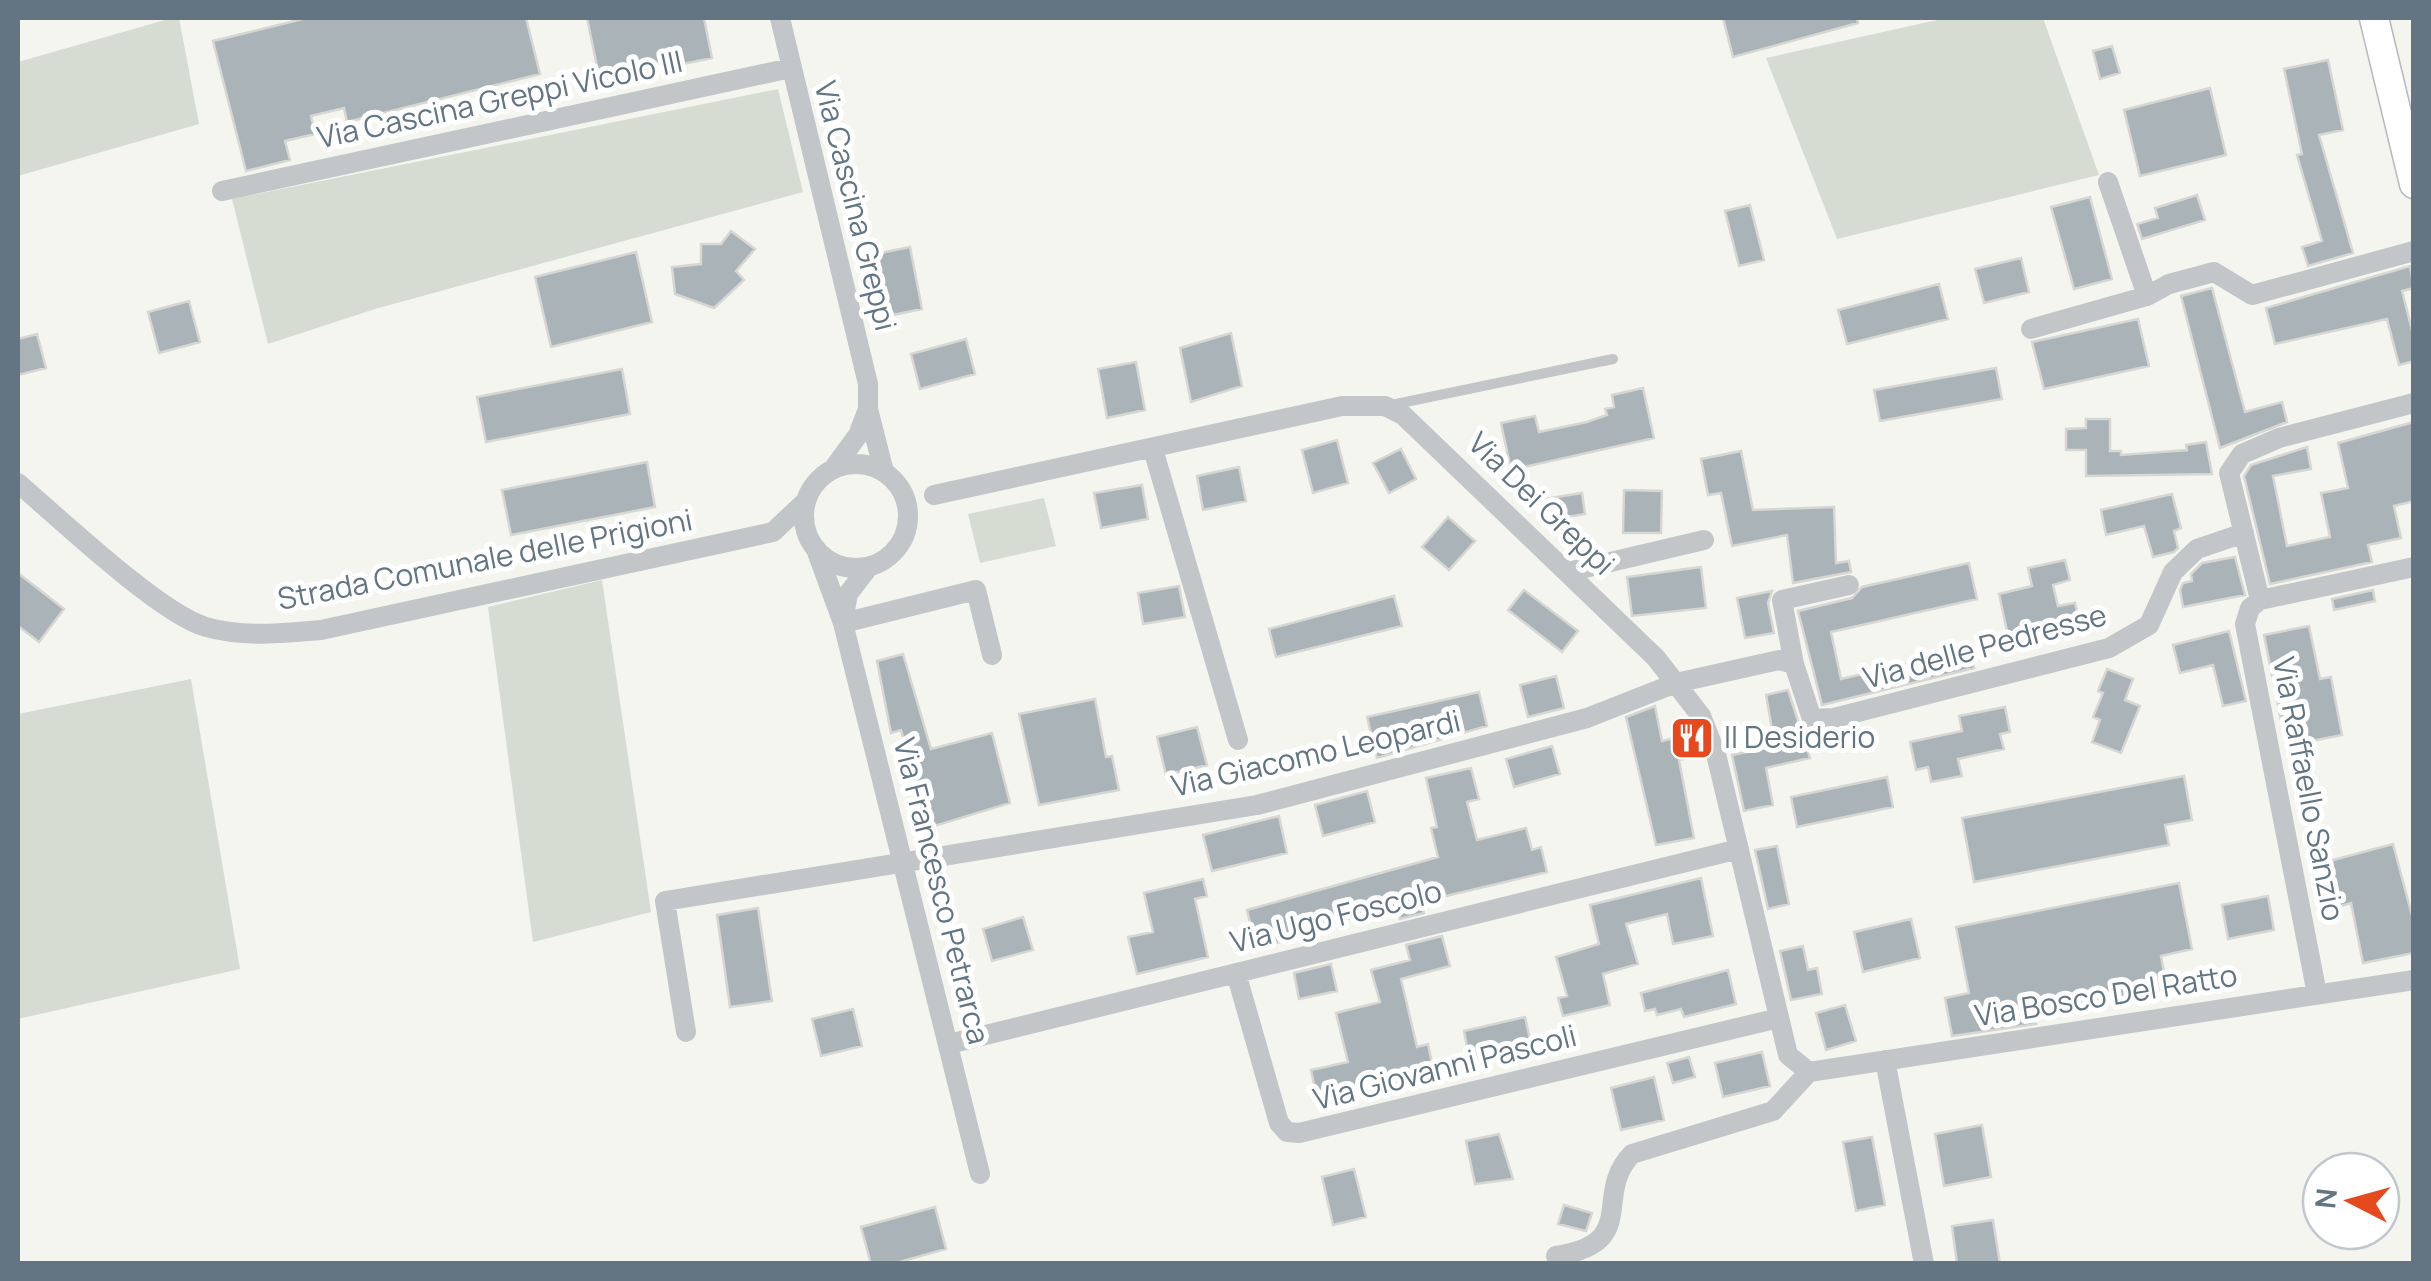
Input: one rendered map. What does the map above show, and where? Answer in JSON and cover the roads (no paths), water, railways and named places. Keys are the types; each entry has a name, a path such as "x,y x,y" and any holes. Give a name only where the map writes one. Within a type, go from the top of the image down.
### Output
{"street":[{"name":"Via Cascina Greppi","path":"780,18 864,367 868,409 891,478"},
{"path":"2374,18 2414,184"},
{"name":"Via Cascina Greppi Vicolo III","path":"222,191 791,68"},
{"path":"2108,182 2147,296"},
{"path":"2031,328 2147,296 2169,284 2214,272 2252,295 2414,251"},
{"name":"Via Raffaello Sanzio","path":"2317,994 2246,624 2250,608 2260,600 2229,473 2242,454 2279,438 2414,403"},
{"path":"834,468 852,464 934,495 1342,406 1385,406"},
{"name":"Via Dei Greppi","path":"1385,406 1420,428 1568,572 1676,683 1708,730 1788,1055 1809,1072"},
{"path":"816,550 804,520 806,501 812,488 834,468 858,435 868,409"},
{"path":"1153,449 1238,740"},
{"path":"891,478 905,499 907,528"},
{"name":"Strada Comunale delle Prigioni","path":"18,483 168,607 205,627 254,636 321,630 774,532"},
{"path":"934,495 892,554 868,568 848,594 843,623 976,590 992,655"},
{"path":"806,501 774,532 850,569 868,568"},
{"name":"Via delle Pedresse","path":"1849,585 1782,600 1806,713 1820,722 2109,648 2149,626 2173,572 2198,549 2244,533"},
{"path":"1568,572 1704,540"},
{"name":"Via Francesco Petrarca","path":"816,550 843,623 980,1174"},
{"path":"2260,600 2414,567"},
{"path":"1676,683 1779,660 1794,664"},
{"name":"Via Giacomo Leopardi","path":"686,1032 665,901 1257,805 1587,718 1676,683"},
{"name":"Via Ugo Foscolo","path":"949,1044 1738,849"},
{"name":"Via Giovanni Pascoli","path":"1236,973 1279,1124 1287,1132 1299,1133 1779,1018"},
{"name":"Via Bosco Del Ratto","path":"1809,1072 2414,980"},
{"path":"1886,1060 1924,1264"},
{"path":"1556,1256 1578,1252 1603,1238 1611,1227 1619,1172 1632,1154 1774,1112 1809,1072"}],"lane":[{"path":"1385,406 1613,359"}],"place":[{"name":"Il Desiderio","path":"1692,738"}]}
